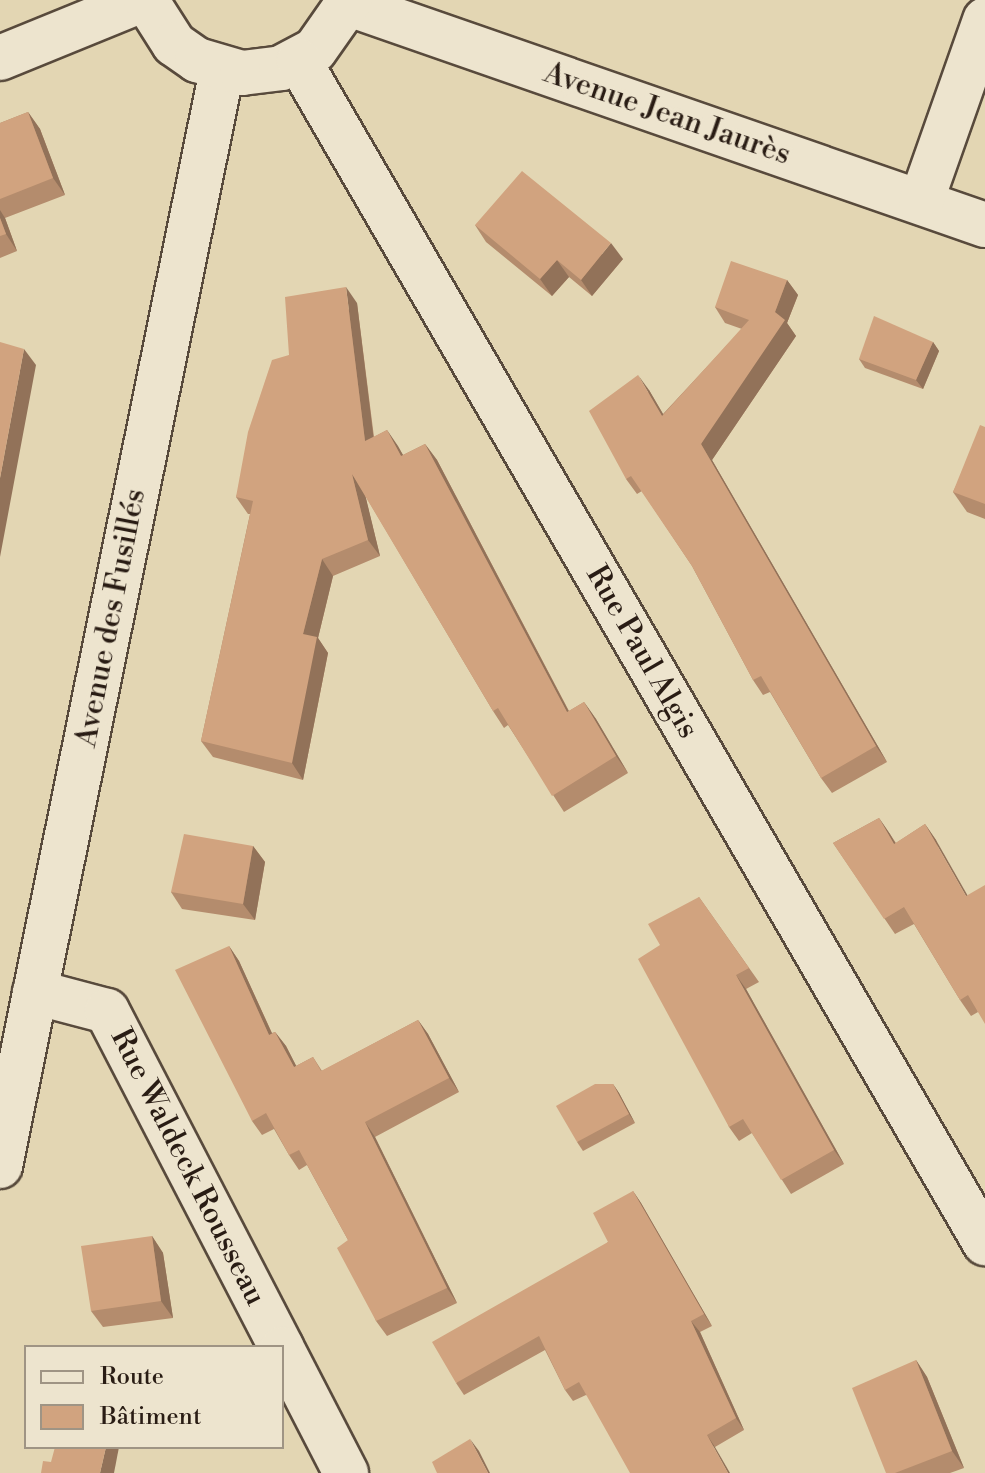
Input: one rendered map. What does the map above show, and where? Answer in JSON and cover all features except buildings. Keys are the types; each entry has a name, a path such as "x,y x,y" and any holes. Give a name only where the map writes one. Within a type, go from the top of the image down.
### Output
{"street":[{"path":"0,58 144,0 174,44 222,70 261,72 299,61 329,36 350,2"},
{"name":"Avenue Jean Jaurès","path":"350,2 985,225"},
{"path":"921,202 985,20"},
{"name":"Rue Paul Algis","path":"299,61 985,1243"},
{"name":"Avenue des Fusillés","path":"0,1166 222,70"},
{"name":"Rue Waldeck Rousseau","path":"35,992 107,1011 279,1345"},
{"name":"Rue Waldeck Rousseau","path":"284,1354 346,1473"}]}
